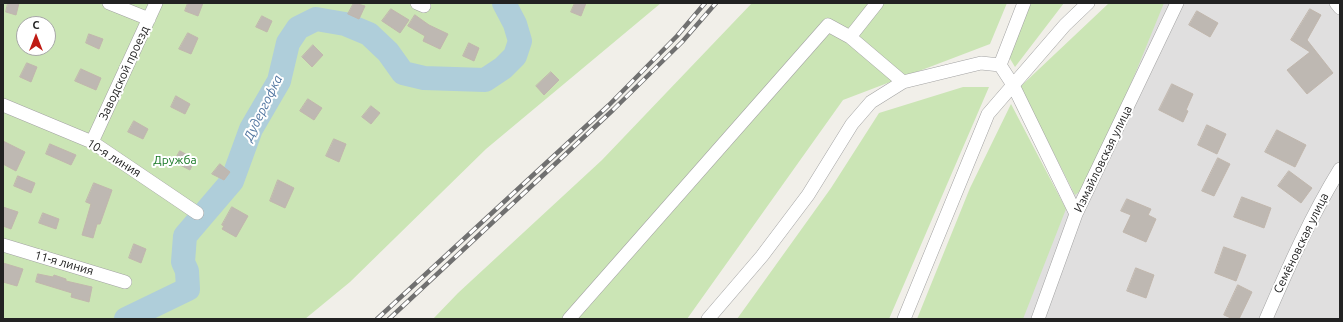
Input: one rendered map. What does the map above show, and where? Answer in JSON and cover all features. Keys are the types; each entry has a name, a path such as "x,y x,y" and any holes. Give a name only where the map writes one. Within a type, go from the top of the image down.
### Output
{"street":[{"path":"109,3 149,19"},
{"name":"Заводской проезд","path":"92,142 156,3"},
{"path":"850,37 877,3"},
{"path":"1000,65 1024,3"},
{"path":"904,319 988,114 1065,25 1088,3"},
{"name":"Измайловская улица","path":"1038,319 1076,214 1177,3"},
{"path":"1336,3 1340,8"},
{"path":"568,319 828,25 850,37 903,82"},
{"path":"708,319 762,256 803,201 852,124 872,102 903,82 981,63 1000,65"},
{"path":"1000,65 1013,85 1076,214"},
{"name":"10-я линия","path":"3,105 92,142 197,213"},
{"name":"Семёновская улица","path":"1266,319 1304,236 1327,190 1340,169"},
{"name":"11-я линия","path":"3,246 125,282"}],"shaded area":[{"path":"1160,3 1340,3 1340,319 1016,319 1118,78"}],"green space":[{"name":"Дружба","path":"3,3 661,3 486,149 350,282 305,319 3,319"},
{"path":"752,3 1007,3 990,44 843,100 687,319 433,319 458,293 602,160"},
{"path":"1030,3 1064,3 1015,67 1009,57"},
{"path":"1109,3 1164,3 1135,74 1084,188 1075,195 1020,87"},
{"path":"963,87 989,87 889,319 737,319 831,188 879,113"},
{"path":"1011,104 1066,209 1023,319 917,319 970,188"}],"building":[{"path":"8,3 19,3 16,15 6,12"},
{"path":"188,3 203,3 198,16 185,11"},
{"path":"354,3 365,6 359,19 348,14"},
{"path":"575,3 586,3 581,16 571,12"},
{"path":"391,9 409,20 400,33 382,21"},
{"path":"1310,9 1321,15 1307,40 1333,73 1307,94 1287,70 1310,52 1291,40"},
{"path":"1197,11 1218,23 1210,37 1189,25"},
{"path":"415,15 429,25 448,34 440,49 423,41 425,36 408,26"},
{"path":"262,16 272,21 267,32 256,27"},
{"path":"188,33 198,38 191,54 179,49"},
{"path":"89,34 103,39 99,49 86,43"},
{"path":"469,43 479,48 474,61 463,56"},
{"path":"313,45 323,55 312,67 302,57"},
{"path":"27,63 37,67 31,82 20,77"},
{"path":"81,69 101,78 96,90 75,81"},
{"path":"551,72 559,80 544,95 536,86"},
{"path":"1172,84 1193,94 1186,110 1188,111 1183,122 1159,110"},
{"path":"176,96 190,104 185,114 171,107"},
{"path":"308,99 322,108 314,120 300,111"},
{"path":"371,106 380,113 371,124 362,117"},
{"path":"134,121 148,129 143,139 128,132"},
{"path":"1207,125 1226,134 1217,154 1198,145"},
{"path":"1277,130 1306,145 1295,167 1265,152"},
{"path":"334,139 346,144 339,162 326,156"},
{"path":"3,141 25,152 16,171 3,164"},
{"path":"50,144 76,155 71,165 46,154"},
{"path":"180,151 195,159 190,170 174,162"},
{"path":"1218,158 1230,164 1214,196 1202,191"},
{"path":"220,164 230,172 224,180 212,174"},
{"path":"1289,171 1312,188 1301,203 1278,186"},
{"path":"18,176 35,183 31,193 14,186"},
{"path":"278,180 294,188 285,208 270,201"},
{"path":"94,183 112,190 100,224 97,224 93,238 82,235 91,204 86,202"},
{"path":"1242,197 1271,208 1264,228 1234,217"},
{"path":"1127,199 1151,209 1148,215 1156,219 1146,242 1123,232 1131,215 1121,211"},
{"path":"3,207 18,212 11,229 3,226"},
{"path":"232,207 248,216 236,237 222,229 224,226 222,225"},
{"path":"43,213 59,219 56,229 39,223"},
{"path":"134,244 146,249 141,263 129,258"},
{"path":"1224,247 1246,255 1236,281 1215,273"},
{"path":"3,263 23,269 17,286 3,282"},
{"path":"1136,268 1154,275 1146,298 1127,291"},
{"path":"38,274 53,277 54,275 66,279 66,281 92,287 89,302 71,297 72,293 36,282"},
{"path":"1238,285 1252,292 1239,319 1233,319 1224,315"}],"waterway":[{"name":"Дудергофка","path":"126,319 188,289 187,271 183,262 185,236 232,181 251,129 279,81 288,43 298,28 316,19 345,24 369,34 388,52 403,73 424,78 485,80 503,68 515,56 520,41 515,24 504,3"}],"railway":[{"path":"377,319 609,105 677,36 705,3"},
{"path":"389,319 613,110 682,42 716,3"}]}
